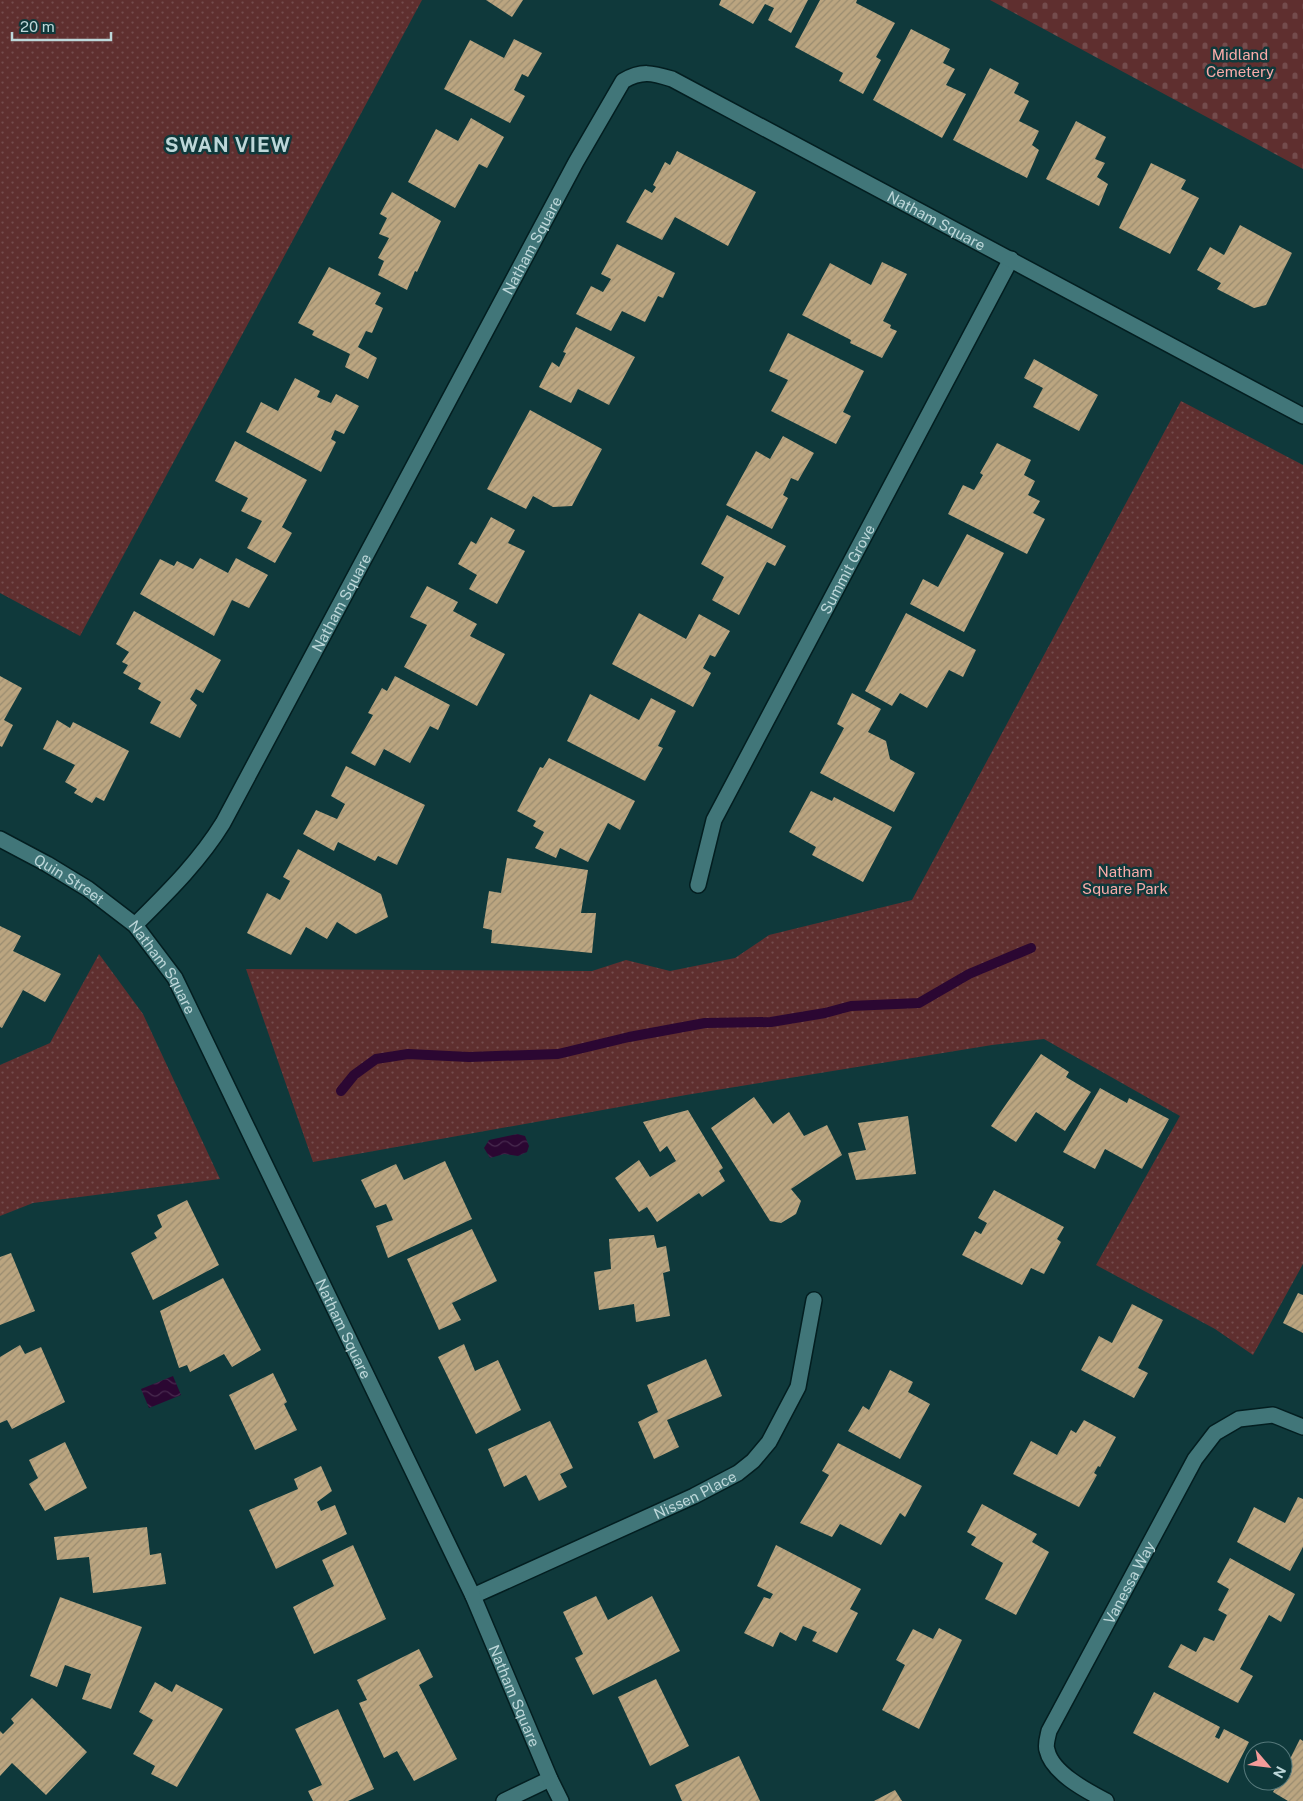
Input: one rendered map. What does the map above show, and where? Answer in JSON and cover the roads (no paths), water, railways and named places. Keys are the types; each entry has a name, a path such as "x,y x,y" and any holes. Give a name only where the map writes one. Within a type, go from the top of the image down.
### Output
{"street":[{"name":"Natham Square","path":"561,1801 473,1596 200,1027 175,978 135,925 177,884 210,844 223,823 576,162 623,81 636,74 653,73 672,79 1303,416"},
{"name":"Summit Grove","path":"698,885 714,820 1011,259"},
{"name":"Quin Street","path":"0,839 88,889 135,925"},
{"name":"Nissen Place","path":"473,1596 694,1496 738,1473 752,1461 769,1442 798,1387 814,1300"},
{"name":"Vanessa Way","path":"1106,1801 1068,1778 1054,1765 1046,1750 1049,1731 1195,1459 1214,1433 1239,1419 1273,1415 1303,1427"},
{"path":"504,1801 550,1779"}],"water":[{"path":"517,1134 525,1136 529,1146 527,1152 518,1156 504,1154 490,1158 484,1148 489,1140"},
{"path":"173,1376 181,1395 149,1408 141,1389"}],"waterway":[{"path":"341,1091 354,1075 376,1059 408,1054 469,1057 558,1054 629,1037 705,1023 771,1022 825,1013 851,1006 919,1003 969,974 1031,948"}],"district":[{"name":"SWAN VIEW","path":"228,145"}],"park label":[{"name":"Midland Cemetery","path":"1240,62"},
{"name":"Natham Square Park","path":"1125,880"}]}
